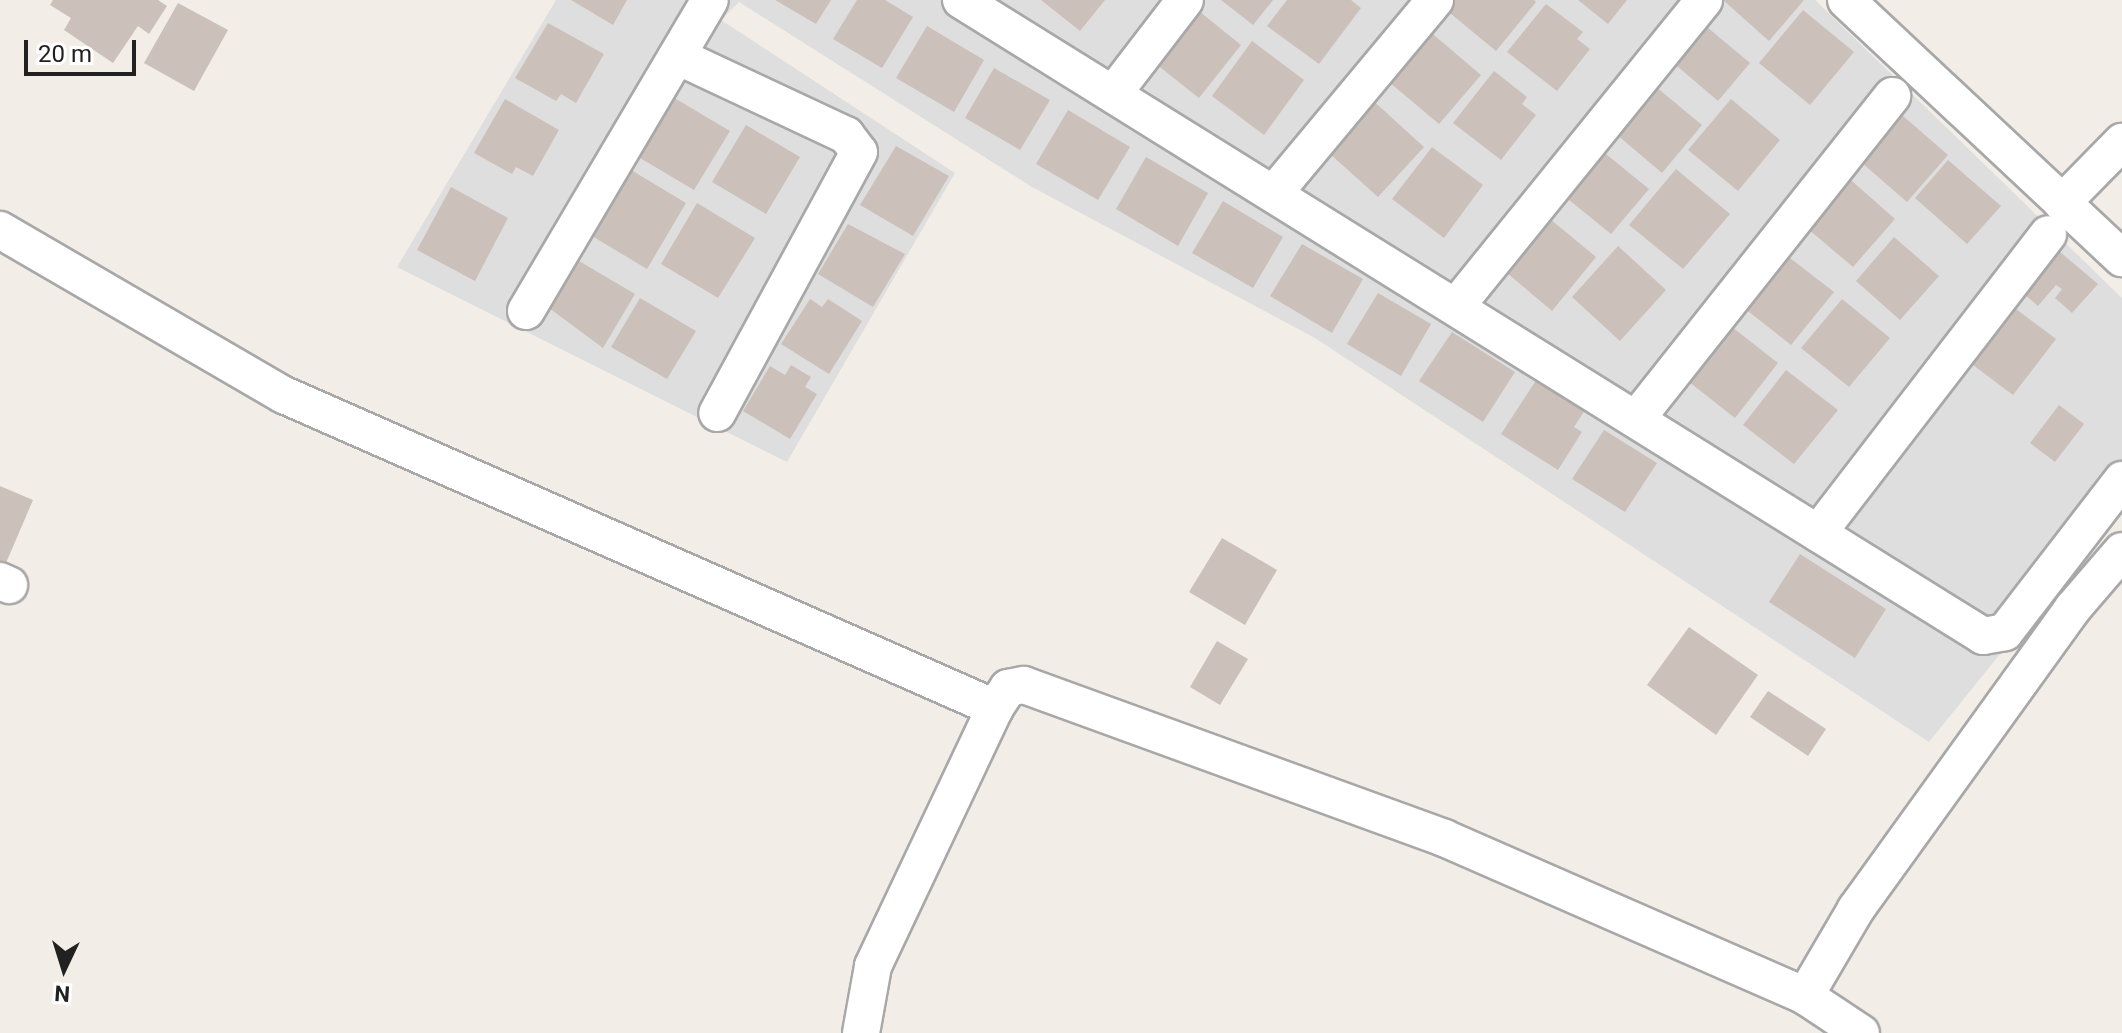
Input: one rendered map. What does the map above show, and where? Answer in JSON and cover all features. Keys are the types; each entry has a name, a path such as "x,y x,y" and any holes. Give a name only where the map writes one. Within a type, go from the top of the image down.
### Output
{"street":[{"path":"526,311 710,0"},
{"path":"961,0 1458,304 1962,625 1994,637 2122,480"},
{"path":"1113,94 1185,0"},
{"path":"1275,192 1435,0"},
{"path":"1458,304 1704,0"},
{"path":"1846,0 2055,218 2122,258"},
{"path":"677,56 846,135 859,152 717,413"},
{"path":"1637,418 1892,96"},
{"path":"1818,533 2055,218 2122,142"},
{"path":"0,230 284,395 995,708"},
{"path":"1805,996 1856,909 2073,608 2122,551"},
{"path":"861,1033 873,966 995,708 1008,688 1046,689 1444,838 1805,996 1861,1033"}],"shaded area":[{"path":"556,0 1815,0 2122,298 2122,503 1929,742 1315,338 1032,187 739,2 721,20 955,173 787,462 397,267"}],"building":[{"path":"53,0 158,0 167,6 149,34 138,26 113,63 64,30 71,18 50,5"},
{"path":"571,0 627,0 613,25"},
{"path":"775,0 831,0 816,24"},
{"path":"857,0 885,0 913,17 882,68 833,39"},
{"path":"1041,0 1105,0 1080,31"},
{"path":"1221,0 1273,0 1253,25"},
{"path":"1287,0 1351,0 1361,8 1319,64 1267,26"},
{"path":"1453,0 1536,2 1496,51 1445,9"},
{"path":"1578,0 1627,0 1608,24"},
{"path":"1723,0 1804,0 1769,41"},
{"path":"178,3 228,30 194,91 144,63"},
{"path":"1189,3 1241,45 1199,98 1146,56"},
{"path":"1546,4 1583,32 1577,39 1590,49 1557,91 1507,52"},
{"path":"1803,10 1854,52 1810,105 1759,63"},
{"path":"1701,22 1750,63 1718,101 1670,60"},
{"path":"548,23 604,54 576,103 561,94 556,101 515,78"},
{"path":"927,26 984,60 954,112 896,78"},
{"path":"1428,30 1481,75 1439,124 1383,77"},
{"path":"1252,41 1304,80 1264,135 1212,96"},
{"path":"994,68 1050,100 1020,150 965,118"},
{"path":"1494,71 1527,97 1522,104 1536,115 1501,160 1453,123"},
{"path":"1655,86 1702,125 1662,173 1616,134"},
{"path":"671,96 730,131 694,190 635,155"},
{"path":"1369,97 1424,147 1378,197 1329,153"},
{"path":"505,99 559,130 533,176 516,167 512,174 474,153"},
{"path":"1731,99 1780,140 1738,191 1688,150"},
{"path":"1895,109 1948,155 1907,202 1854,156"},
{"path":"1068,110 1130,147 1098,200 1036,164"},
{"path":"746,125 800,157 766,214 712,182"},
{"path":"896,146 949,176 913,236 860,205"},
{"path":"1432,147 1483,185 1444,238 1392,199"},
{"path":"1601,150 1649,189 1611,234 1563,195"},
{"path":"1146,157 1208,193 1178,246 1116,209"},
{"path":"1948,160 2001,206 1967,244 1915,198"},
{"path":"1676,169 1730,214 1683,269 1629,225"},
{"path":"631,170 686,203 647,269 592,236"},
{"path":"1844,174 1895,219 1853,267 1801,223"},
{"path":"451,187 508,218 475,281 417,250"},
{"path":"1223,201 1283,237 1253,288 1192,253"},
{"path":"697,203 755,238 718,298 661,264"},
{"path":"1544,214 1596,257 1552,311 1500,267"},
{"path":"848,224 905,254 873,307 818,274"},
{"path":"1894,237 1939,276 1900,320 1856,281"},
{"path":"1302,244 1363,279 1332,333 1270,296"},
{"path":"1618,246 1666,290 1620,341 1572,297"},
{"path":"2053,246 2098,284 2072,313 2055,298 2062,289 2056,285 2038,306 2017,288"},
{"path":"1777,248 1834,292 1791,345 1735,301"},
{"path":"574,258 635,294 603,348 549,308"},
{"path":"1378,293 1431,324 1401,376 1347,344"},
{"path":"640,298 696,331 667,379 611,347"},
{"path":"810,299 822,307 828,299 862,321 829,374 781,344"},
{"path":"1842,299 1890,338 1849,387 1801,348"},
{"path":"2016,309 2056,339 2013,395 1973,365"},
{"path":"1728,324 1778,363 1735,418 1684,378"},
{"path":"1452,332 1515,372 1483,422 1419,381"},
{"path":"791,365 811,377 805,387 817,394 790,439 743,411 770,366 785,375"},
{"path":"1786,370 1838,410 1794,464 1743,425"},
{"path":"1537,379 1585,410 1574,427 1582,432 1558,470 1501,434"},
{"path":"2059,405 2084,424 2055,462 2030,443"},
{"path":"1604,430 1657,463 1625,512 1572,479"},
{"path":"0,486 33,500 6,563 0,561"},
{"path":"1222,538 1277,570 1245,625 1189,592"},
{"path":"1800,554 1886,609 1855,658 1769,602"},
{"path":"1689,627 1758,675 1716,735 1647,685"},
{"path":"1217,641 1248,659 1220,705 1190,687"},
{"path":"1768,691 1826,729 1808,756 1750,717"}]}
